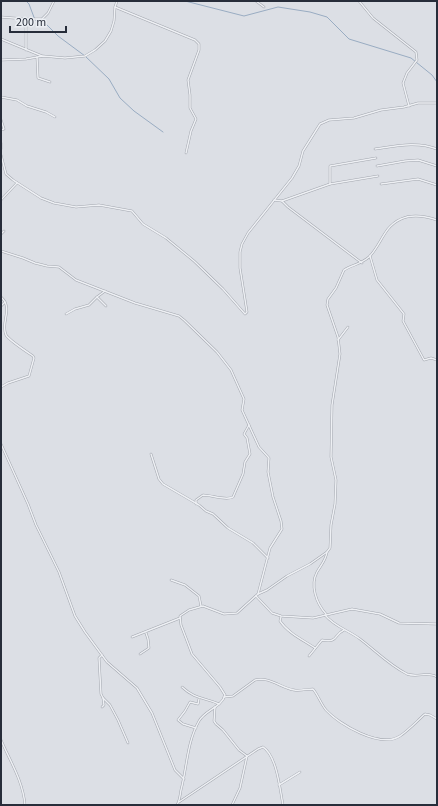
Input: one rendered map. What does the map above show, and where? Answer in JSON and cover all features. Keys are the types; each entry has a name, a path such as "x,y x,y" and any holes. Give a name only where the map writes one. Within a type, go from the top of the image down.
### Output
{"street":[{"path":"1,17 26,20 42,19 48,13 54,1"},
{"path":"1,40 43,56 54,58 85,56 106,41 114,21 117,1"},
{"path":"256,1 264,7"},
{"path":"359,1 372,18 416,52 417,60 407,73 403,83 409,106"},
{"path":"115,7 195,40 199,44 199,50 188,80 190,108 196,118 190,131 186,153"},
{"path":"26,20 26,50"},
{"path":"1,60 26,59 43,56"},
{"path":"37,57 38,78 50,82"},
{"path":"1,101 1,97 17,100 27,106 46,112 55,117"},
{"path":"1,155 6,174 12,180 34,194 59,204 76,207 99,205 132,211 143,224 166,238 194,261 223,289 245,314 247,312 247,308 241,279 240,248 248,233 292,178 303,151 320,124 329,120 354,118 387,109 424,102 437,104"},
{"path":"1,120 4,129 1,130"},
{"path":"1,142 1,150"},
{"path":"375,149 408,144 437,149"},
{"path":"330,184 330,166 376,158"},
{"path":"377,166 418,160 437,166"},
{"path":"274,200 282,201 330,184 378,176"},
{"path":"382,184 418,178 437,184"},
{"path":"1,200 17,182"},
{"path":"282,201 288,208 362,263"},
{"path":"437,220 422,216 406,216 395,222 370,256 362,263 344,270 336,288 328,299 327,304 338,340 340,358 333,396 332,415 331,456 336,480 335,504 331,525 330,545 324,562 316,574 313,582 317,600 333,623 360,639 396,668 410,675 430,674 437,677"},
{"path":"1,234 4,231"},
{"path":"1,251 35,263 59,267 76,280 135,303 179,316 217,352 231,370 244,399 242,410 259,447 269,458 268,472 273,497 282,526 282,529 270,548 257,595"},
{"path":"370,256 377,280 404,314 403,321 424,360 431,358 437,360"},
{"path":"66,314 75,309 89,305 104,291"},
{"path":"1,297 5,302 7,313 4,325 6,336 34,358 29,376 5,384 1,387"},
{"path":"98,297 106,306"},
{"path":"1,306 5,302"},
{"path":"338,340 348,327"},
{"path":"196,504 196,500 205,495 227,499 233,497 243,474 245,462 250,454 247,438 244,434 249,425"},
{"path":"1,444 36,525 59,572 75,616 107,662 137,688 152,713 176,770 184,779"},
{"path":"151,454 159,479 163,484 213,514 228,528 253,543 268,558"},
{"path":"132,637 146,633 180,618 182,614 201,606 209,607 224,614 233,614 240,611 257,595 327,552"},
{"path":"171,580 185,585 199,596 201,606"},
{"path":"257,595 272,613 281,616 311,618 352,609 380,614 400,623 437,624"},
{"path":"281,616 280,621 283,625 298,638 315,648"},
{"path":"177,805 184,779 190,744 199,721 204,714 219,704 224,697 224,693 220,687 192,654 180,625 180,618"},
{"path":"309,656 322,640 329,642 334,640 340,632 344,630"},
{"path":"140,654 149,648 146,633"},
{"path":"102,655 100,657 101,692 104,705 102,708"},
{"path":"224,697 233,696 255,680 259,679 274,681 282,686 299,691 313,689 325,709 333,717 345,726 376,739 392,740 400,736 425,714 437,719"},
{"path":"182,687 199,698 219,704"},
{"path":"102,698 110,705 128,743"},
{"path":"196,728 183,724 178,720 185,712 190,702 198,704 199,698"},
{"path":"215,707 214,721 239,750 247,756"},
{"path":"1,740 19,780 23,791 25,805"},
{"path":"178,802 261,747 267,750 275,766 283,805"},
{"path":"232,805 240,788 247,756"},
{"path":"279,785 300,772"}],"waterway":[{"path":"26,1 29,4 35,20 46,24 58,36 85,56 109,79 120,98 134,111 163,132"},
{"path":"185,1 244,16 278,7 310,12 327,17 349,39 411,58 432,75 437,82"}]}
